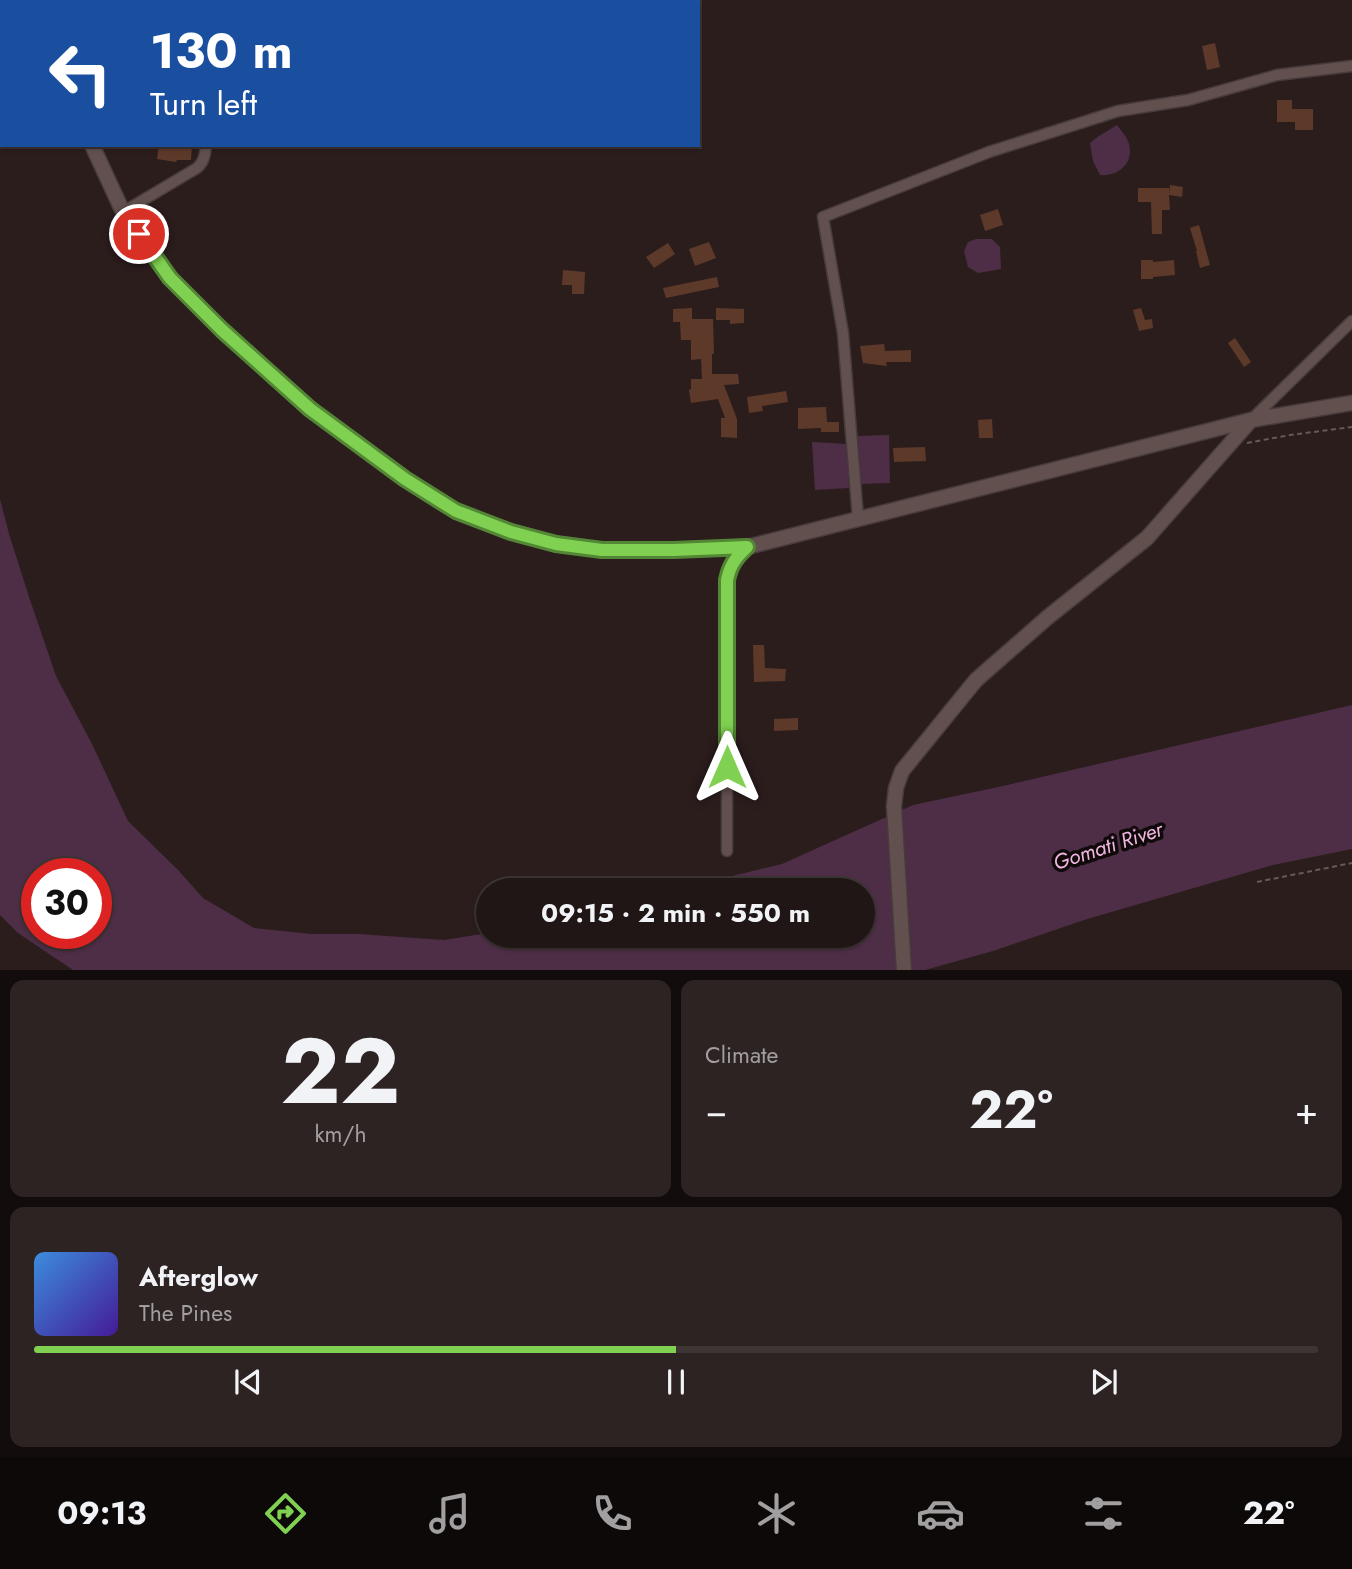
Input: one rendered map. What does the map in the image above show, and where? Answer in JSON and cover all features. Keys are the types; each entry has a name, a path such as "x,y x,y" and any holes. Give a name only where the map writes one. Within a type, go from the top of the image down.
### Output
{"street":[{"path":"858,518 842,333 823,217 989,152 1118,111 1188,100 1277,75 1352,66"},
{"path":"93,147 123,212 170,278 222,330 310,409 405,479 456,511 511,532 556,544 590,548 674,550 747,547 1251,420 1352,404"},
{"path":"123,212 197,169 202,164 206,147"},
{"path":"904,970 894,806 895,788 902,771 976,680 1048,617 1147,538 1251,420 1352,321"},
{"path":"727,851 727,580 734,559 747,547"}],"path":[{"path":"1226,447 1290,435 1352,428"},
{"path":"1257,882 1352,863"}],"water":[{"path":"1117,125 1130,146 1128,160 1120,170 1100,175 1093,161 1090,143"},
{"path":"992,239 1000,247 1001,269 978,273 968,267 964,251 968,242"},
{"path":"889,435 890,483 860,484 858,436"},
{"path":"812,442 846,444 849,488 815,490"},
{"name":"Gomati River","path":"0,499 56,676 128,821 203,898 254,928 311,934 358,934 444,940 476,935 476,948 875,948 875,878 724,878 782,864 913,805 1352,705 1352,849 1273,865 925,970 73,970 42,949 112,949 112,858 21,858 21,935 0,915"}],"building":[{"path":"1215,43 1220,67 1207,70 1202,46"},
{"path":"1277,100 1292,100 1292,109 1313,109 1313,130 1295,130 1295,122 1277,122"},
{"path":"159,147 192,147 191,160 176,162 157,159"},
{"path":"1170,185 1183,187 1182,197 1169,195 1170,210 1162,210 1162,234 1152,234 1151,202 1138,202 1138,188 1169,188 1169,194"},
{"path":"998,209 1003,225 985,231 980,215"},
{"path":"1199,225 1210,265 1200,268 1190,228"},
{"path":"709,242 716,258 695,266 689,249"},
{"path":"668,243 675,254 654,268 646,257"},
{"path":"1141,260 1174,260 1175,275 1141,279"},
{"path":"563,270 585,272 584,294 572,294 572,285 562,285"},
{"path":"717,277 719,287 666,298 663,288"},
{"path":"692,308 692,319 713,319 712,374 738,374 739,384 724,385 737,419 737,438 721,437 721,418 725,418 718,399 691,403 691,379 702,379 701,359 691,360 691,340 681,340 680,322 673,322 673,309"},
{"path":"716,308 744,309 744,323 730,324 730,320 716,320"},
{"path":"1141,308 1145,320 1152,319 1153,328 1139,331 1133,310"},
{"path":"1235,338 1251,362 1244,367 1228,343"},
{"path":"884,344 885,351 911,350 911,362 886,362 887,366 863,363 860,346"},
{"path":"786,391 788,402 762,406 763,411 749,413 747,397"},
{"path":"826,407 827,422 839,422 839,432 821,432 821,428 798,429 798,408"},
{"path":"992,419 993,438 979,438 978,420"},
{"path":"925,447 926,461 894,462 893,448"},
{"path":"753,645 764,645 765,668 786,669 785,681 754,682"},
{"path":"798,718 798,730 774,731 774,719"}],"route":[{"path":"139,234 170,278 222,330 310,409 405,479 456,511 511,532 556,544 602,550 747,547 734,559 727,580 727,767"}]}
